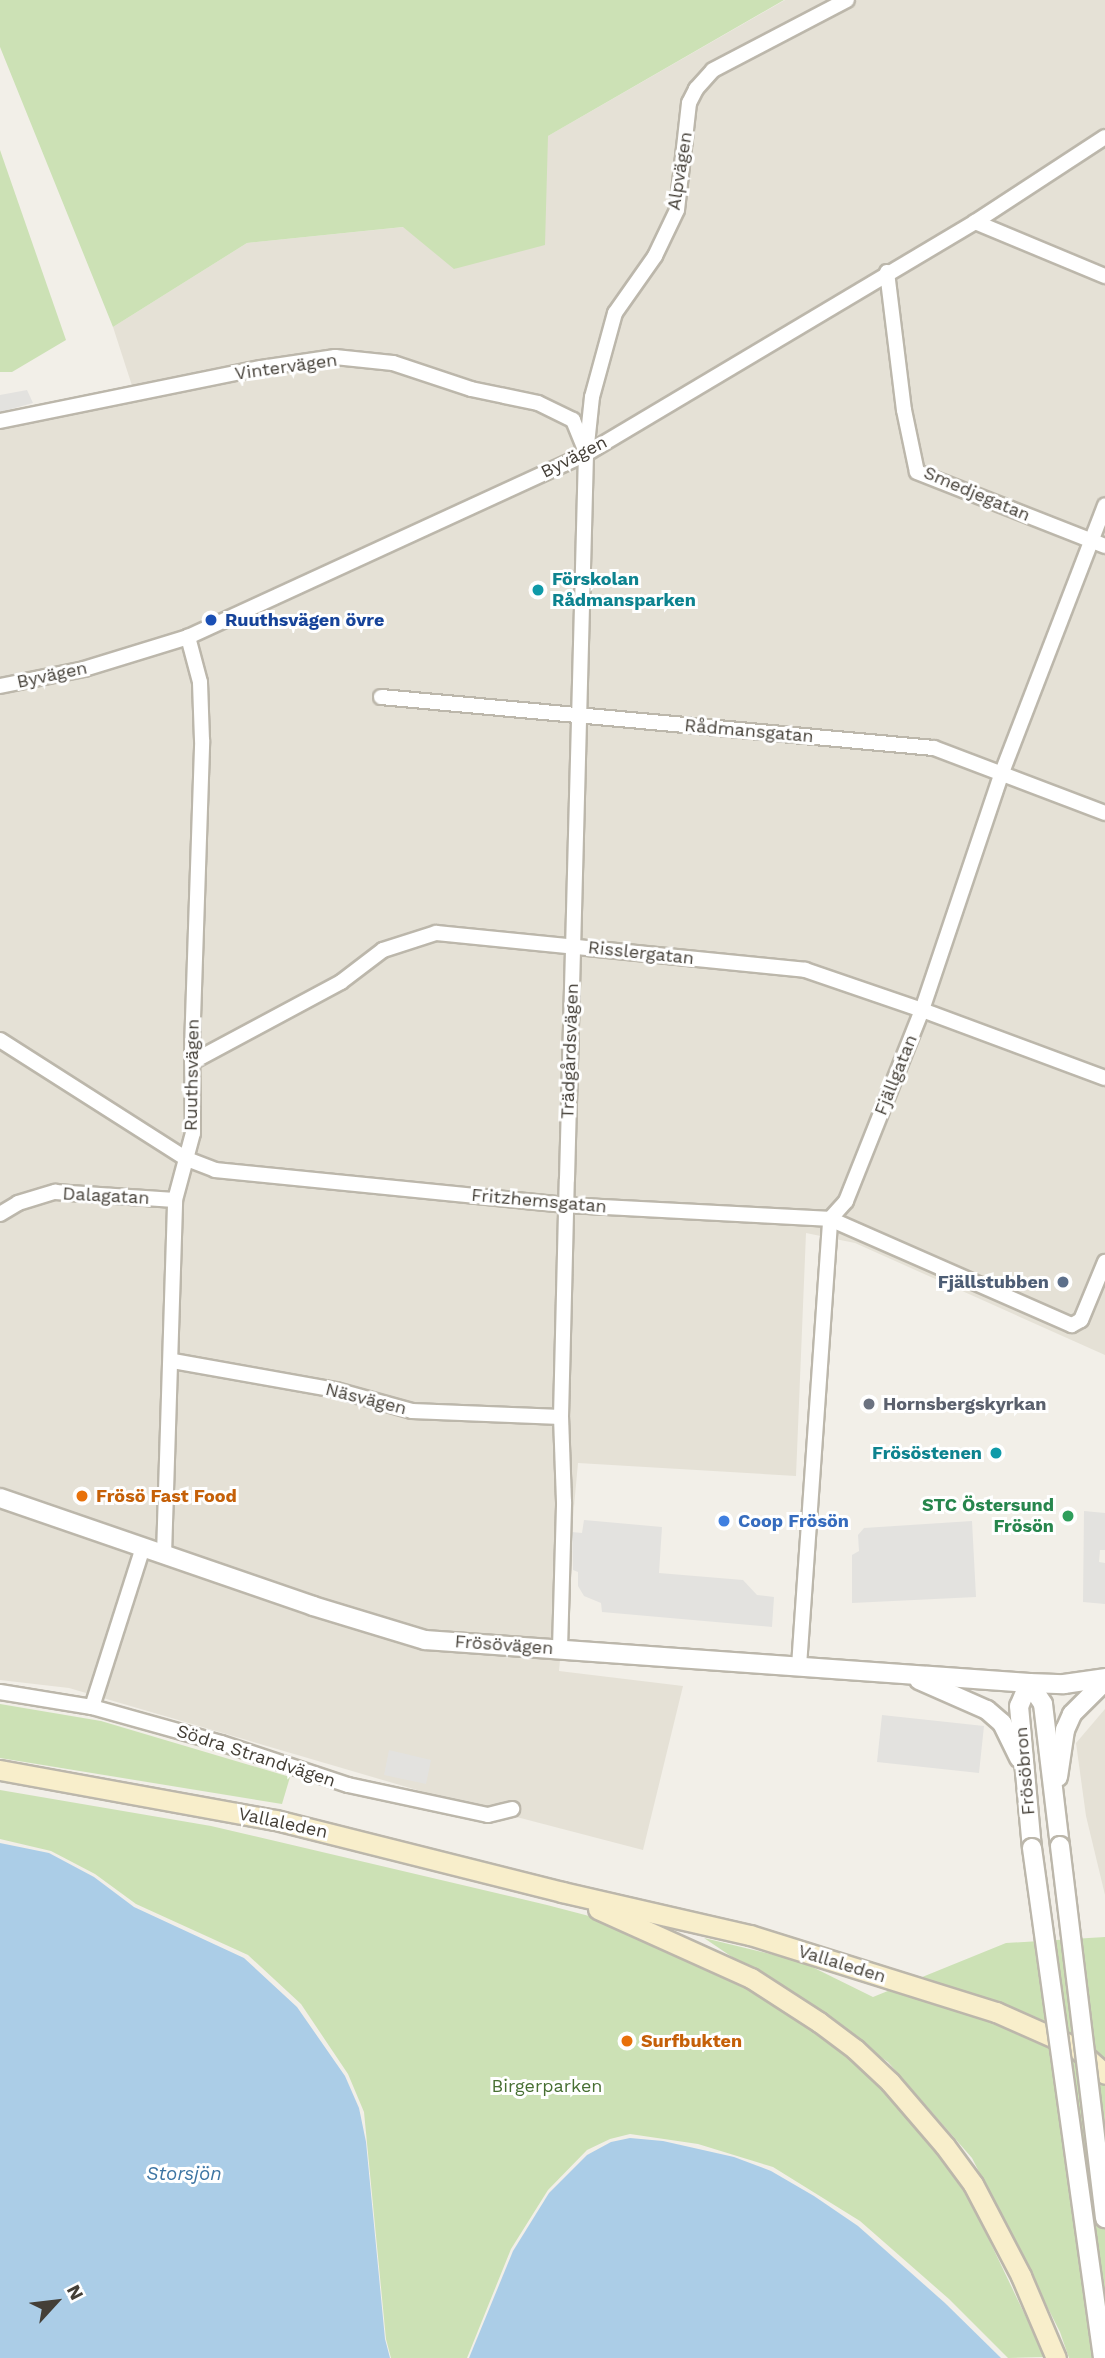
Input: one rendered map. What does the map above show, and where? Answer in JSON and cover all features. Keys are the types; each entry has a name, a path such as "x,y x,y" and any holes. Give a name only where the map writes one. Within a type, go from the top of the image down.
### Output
{"main road":[{"name":"Vallaleden","path":"0,1770 276,1820 562,1892 750,1934 862,1972 947,1994 1075,2046 1105,2074"},
{"name":"Vallaleden","path":"562,1892 751,1978 855,2049 890,2082 945,2146 973,2185 1047,2332 1056,2358"}],"street":[{"name":"Alpvägen","path":"586,454 593,397 615,313 654,256 677,210 689,103 696,89 713,70 847,0"},
{"name":"Byvägen","path":"0,686 84,669 188,637 586,454 887,272 975,222 1105,137"},
{"path":"975,222 1105,276"},
{"name":"Smedjegatan","path":"887,272 904,410 917,472 1098,543"},
{"name":"Vintervägen","path":"0,421 261,368 335,357 393,363 471,388 538,403 573,420 586,454"},
{"name":"Trädgårdsvägen","path":"560,1649 564,1502 561,1417 586,454"},
{"name":"Fjällgatan","path":"830,1219 846,1201 922,1010 1001,775 1098,543 1105,505"},
{"name":"Ruuthsvägen","path":"164,1555 173,1361 176,1200 193,1133 192,1062 202,740 200,682 188,637"},
{"name":"Rådmansgatan","path":"381,697 934,748 1105,813"},
{"name":"Risslergatan","path":"192,1062 341,982 383,950 436,933 805,970 1105,1078"},
{"name":"Fritzhemsgatan","path":"0,1040 187,1159 215,1170 566,1205 830,1219 1072,1325 1081,1320 1105,1262"},
{"name":"Dalagatan","path":"0,1214 18,1203 55,1192 176,1200"},
{"path":"799,1666 830,1219"},
{"name":"Näsvägen","path":"173,1361 336,1390 412,1411 561,1417"},
{"name":"Frösövägen","path":"0,1498 371,1625 425,1640 1029,1683 1064,1684 1105,1680"},
{"path":"92,1706 143,1547"},
{"path":"907,1674 987,1710 1002,1723 1025,1770"},
{"path":"1054,1798 1065,1730 1072,1714 1105,1680"},
{"name":"Frösöbron","path":"1029,1683 1018,1706 1032,1848 1102,2358"},
{"name":"Frösöbron","path":"1029,1683 1043,1704 1105,2218"},
{"name":"Södra Strandvägen","path":"0,1692 92,1706 221,1743 348,1785 488,1815 512,1809"}],"shaded area":[{"path":"785,0 1105,0 1105,1355 855,1243 806,1233 796,1476 578,1463 559,1671 683,1686 643,1850 451,1800 69,1688 0,1680 0,428 136,398 113,327 247,243 404,227 455,269 548,136"},
{"path":"27,390 33,403 0,412 0,395"},
{"path":"1084,1511 1105,1513 1105,1550 1100,1550 1099,1562 1105,1563 1105,1604 1083,1602"},
{"path":"584,1520 662,1527 659,1573 743,1580 757,1595 774,1597 772,1627 602,1612 601,1603 584,1596 578,1586 578,1572 573,1570 572,1532 582,1533"},
{"path":"972,1521 976,1597 852,1603 852,1555 859,1551 858,1535 864,1528"},
{"path":"1105,1709 1105,1895 1086,1816 1076,1743"},
{"path":"882,1715 984,1726 979,1773 877,1762"},
{"path":"389,1750 431,1760 426,1784 384,1775"}],"green space":[{"path":"0,0 784,0 548,136 545,245 454,269 403,227 247,243 113,327 0,47"},
{"path":"0,150 66,340 12,372 0,372"},
{"path":"0,1704 101,1721 290,1777 282,1804 0,1758"},
{"name":"Birgerparken","path":"0,1790 211,1826 547,1905 612,1922 730,1976 819,2033 865,2073 921,2130 971,2202 1045,2357 1008,2358 949,2299 860,2221 773,2167 698,2144 630,2134 610,2139 587,2150 548,2190 511,2249 467,2358 391,2358 386,2339 364,2112 348,2074 301,2004 248,1955 136,1904 95,1874 51,1851 0,1839"},
{"path":"1105,1937 1105,2358 1069,2358 1060,2332 972,2158 888,2062 704,1938 800,1961 873,1997 1006,1943"}],"water":[{"name":"Storsjön","path":"0,1843 49,1853 94,1877 134,1907 244,1958 297,2007 345,2076 359,2108 366,2142 385,2339 390,2358 0,2358"},
{"path":"630,2138 663,2141 734,2157 771,2171 814,2196 858,2226 945,2303 1001,2358 469,2358 513,2251 549,2193 587,2155 611,2142"}],"place":[{"name":"Förskolan Rådmansparken","path":"538,590"},
{"name":"Ruuthsvägen övre","path":"211,620"},
{"name":"Fjällstubben","path":"1063,1282"},
{"name":"Hornsbergskyrkan","path":"869,1404"},
{"name":"Frösöstenen","path":"996,1453"},
{"name":"Frösö Fast Food","path":"82,1496"},
{"name":"STC Östersund Frösön","path":"1068,1516"},
{"name":"Coop Frösön","path":"724,1521"},
{"name":"Surfbukten","path":"627,2041"}]}
